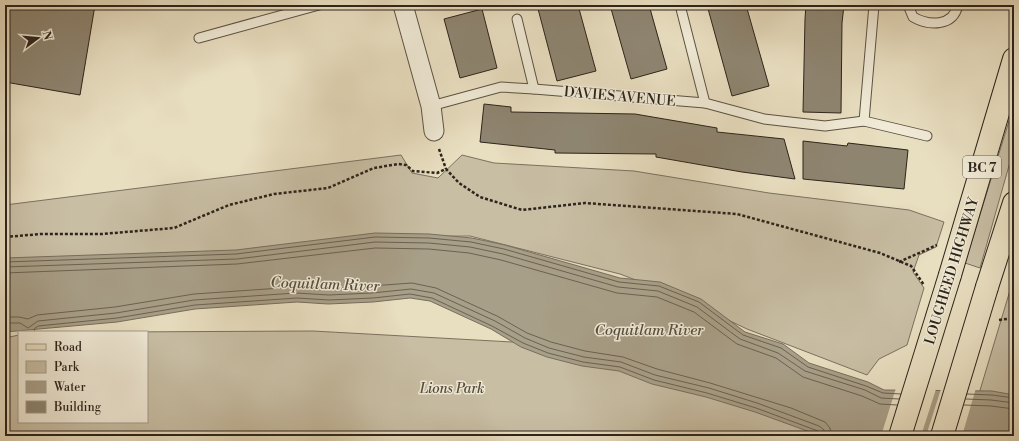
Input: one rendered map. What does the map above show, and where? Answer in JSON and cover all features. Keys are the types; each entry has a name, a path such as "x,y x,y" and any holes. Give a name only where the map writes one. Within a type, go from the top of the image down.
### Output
{"main road":[{"name":"LOUGHEED HIGHWAY","path":"900,436 950,275 1014,59"},
{"path":"942,436 1014,203"}],"street":[{"path":"403,5 431,106 434,131"}],"lane":[{"path":"199,38 319,5"},
{"path":"680,5 705,103"},
{"path":"864,121 874,5"},
{"path":"908,5 913,17 921,21 938,23 946,22 952,17 958,5"},
{"path":"517,19 534,89"},
{"name":"DAVIES AVENUE","path":"431,106 501,87 705,103 764,119 825,126 864,121 927,136"}],"path":[{"path":"5,237 41,234 102,234 174,228 228,205 274,194 328,188 374,168 398,164 406,165 413,171 437,173 446,169 459,183 480,197 522,210 585,203 737,214 873,251 911,266 928,291"},
{"path":"899,262 940,243"},
{"path":"994,319 1002,320 1014,318"}],"green space":[{"path":"1014,105 1014,148 980,268 965,263"},
{"path":"401,155 412,173 438,178 462,155 494,163 634,171 769,193 909,210 944,222 936,247 919,255 913,272 924,288 907,345 879,359 867,375 747,329 680,297 620,274 470,236 355,237 237,259 5,265 5,205"},
{"path":"1014,277 1014,401 978,397"},
{"name":"Lions Park","path":"313,331 530,343 851,436 5,436 5,338 18,335 18,423 148,423 148,332"}],"water":[{"name":"Coquitlam River","path":"375,233 429,234 472,238 505,245 620,278 660,282 701,299 745,332 783,344 809,363 868,382 884,390 992,391 1014,395 1014,436 821,436 755,412 706,397 652,384 619,371 582,366 547,357 521,347 491,329 430,301 410,298 373,302 328,304 297,302 195,309 117,322 5,332 5,258 236,250"}],"pier":[{"path":"896,388 936,389 921,436 881,436"},
{"path":"976,388 962,436 926,436 941,389"}],"building":[{"path":"5,5 95,5 80,95 5,82"},
{"path":"537,5 578,5 596,71 557,81"},
{"path":"610,5 649,5 667,69 631,79"},
{"path":"707,5 746,5 769,86 732,96"},
{"path":"806,5 844,5 842,23 841,113 803,112"},
{"path":"482,9 497,68 460,78 444,19"},
{"path":"484,104 511,107 511,112 635,114 717,128 717,132 784,139 795,179 742,172 656,157 656,154 555,153 555,150 480,142"},
{"path":"803,141 847,146 848,143 908,150 904,189 803,179"}]}
